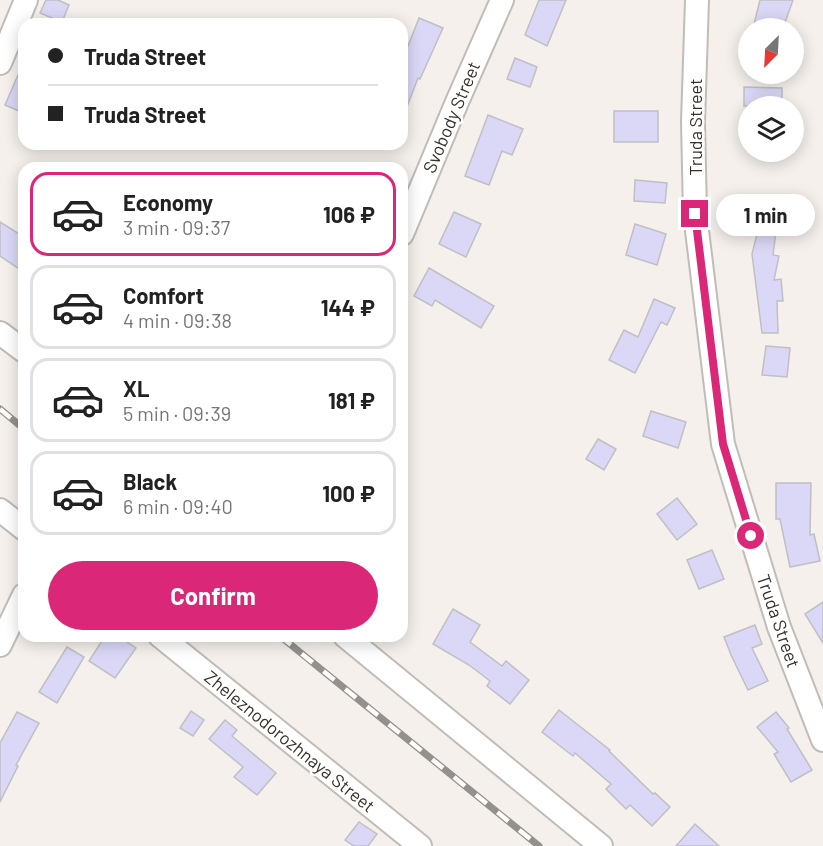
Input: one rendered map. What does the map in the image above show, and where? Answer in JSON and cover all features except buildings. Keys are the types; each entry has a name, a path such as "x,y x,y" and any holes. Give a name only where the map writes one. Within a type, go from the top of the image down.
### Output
{"street":[{"path":"19,18 27,0"},
{"name":"Svobody Street","path":"408,220 502,0"},
{"name":"Truda Street","path":"698,0 693,122 695,214 723,444 779,627 823,740"},
{"path":"0,63 18,21"},
{"path":"0,333 18,346"},
{"path":"0,510 18,524"},
{"path":"0,645 18,608"},
{"name":"Zheleznodorozhnaya Street","path":"167,642 420,846"},
{"path":"352,642 601,846"}],"railway":[{"path":"0,409 18,424"},
{"path":"287,642 539,846"}],"route":[{"path":"695,214 723,444 751,536"}]}
